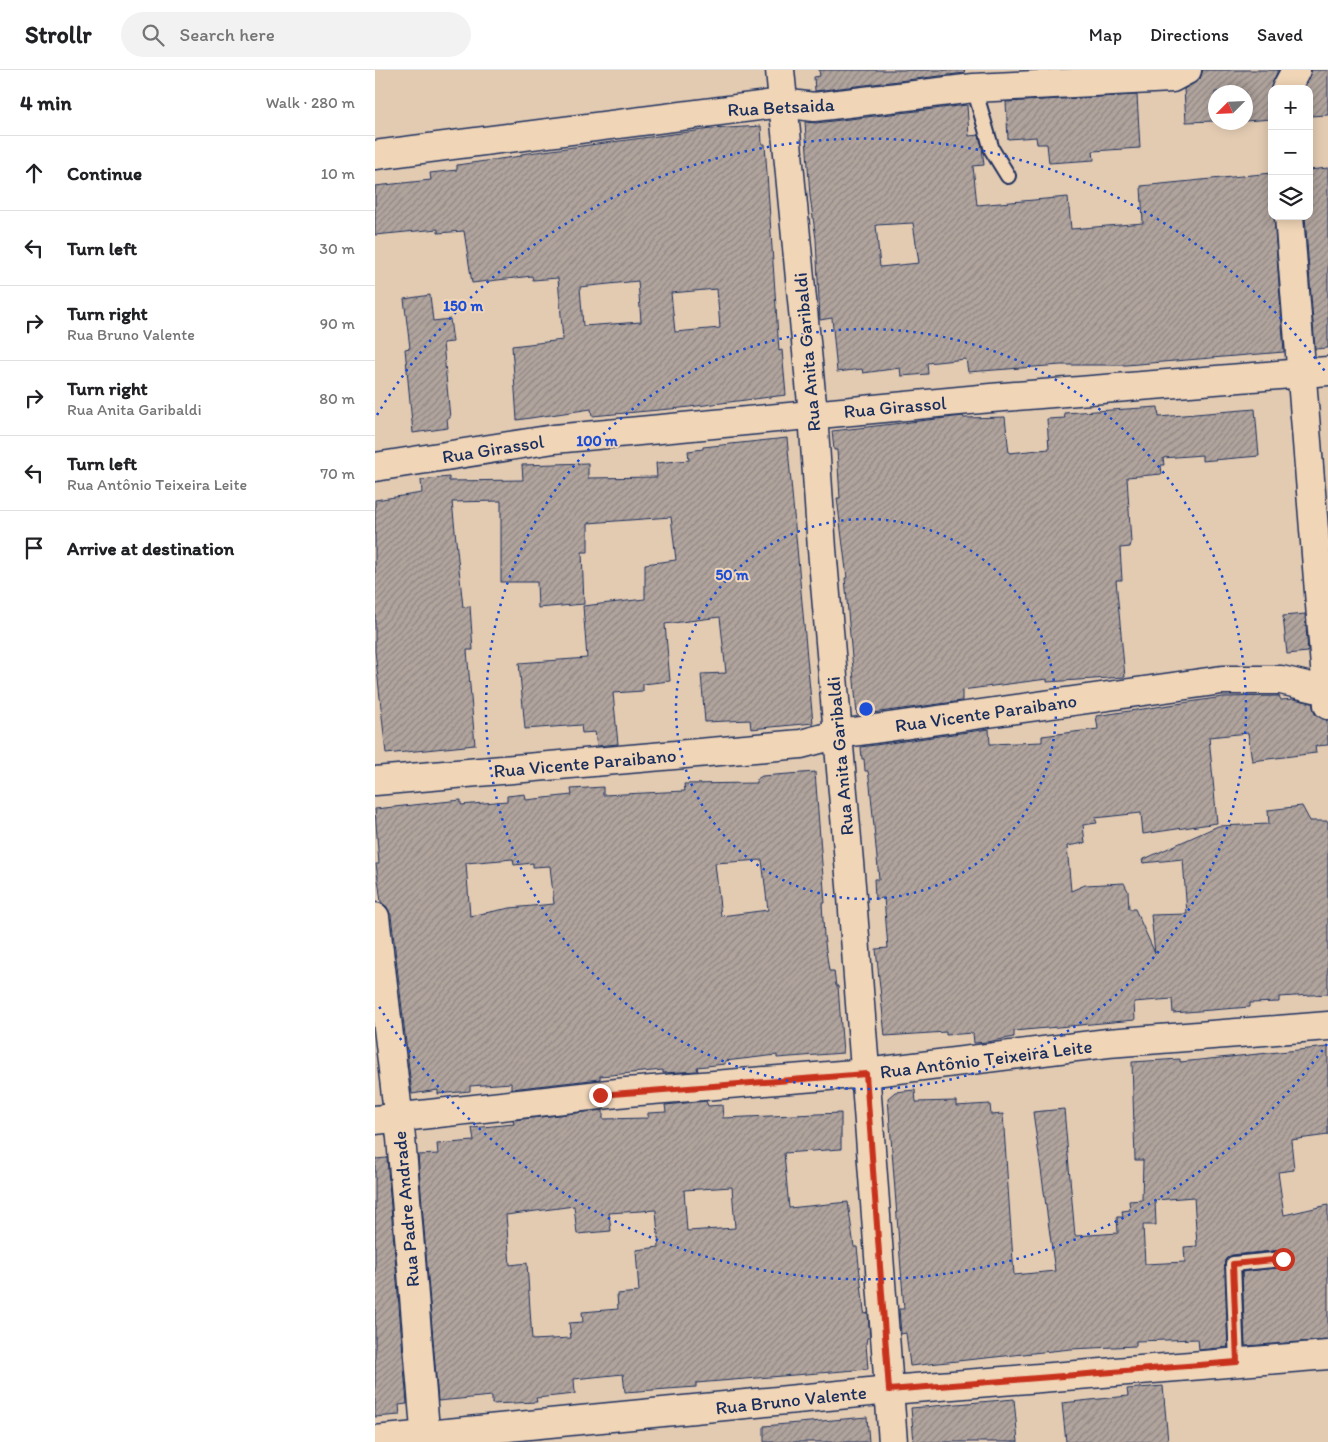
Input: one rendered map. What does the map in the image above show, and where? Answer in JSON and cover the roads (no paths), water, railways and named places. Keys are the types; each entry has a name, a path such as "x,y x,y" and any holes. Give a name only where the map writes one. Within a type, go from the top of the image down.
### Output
{"street":[{"name":"Rua Anita Garibaldi","path":"780,70 813,414 822,549 866,1074 893,1442"},
{"name":"Rua Betsaida","path":"375,155 783,103 814,106 1063,77 1172,78 1187,70"},
{"path":"1288,85 1295,70"},
{"path":"1290,220 1315,372 1327,695"},
{"name":"Rua Girassol","path":"375,467 554,439 813,414 1315,372"},
{"name":"Rua Vicente Paraibano","path":"375,781 801,744 839,734 1222,680 1281,680 1327,695"},
{"name":"Rua Padre Andrade","path":"375,917 386,1119 426,1439"},
{"name":"Rua Antônio Teixeira Leite","path":"386,1119 627,1092 866,1074 1108,1043 1328,1026"},
{"name":"Rua Bruno Valente","path":"375,1440 426,1439 889,1390 1328,1355"}],"lane":[{"path":"974,88 992,150 1007,176"},
{"path":"1237,1362 1233,1264 1283,1259"}]}
